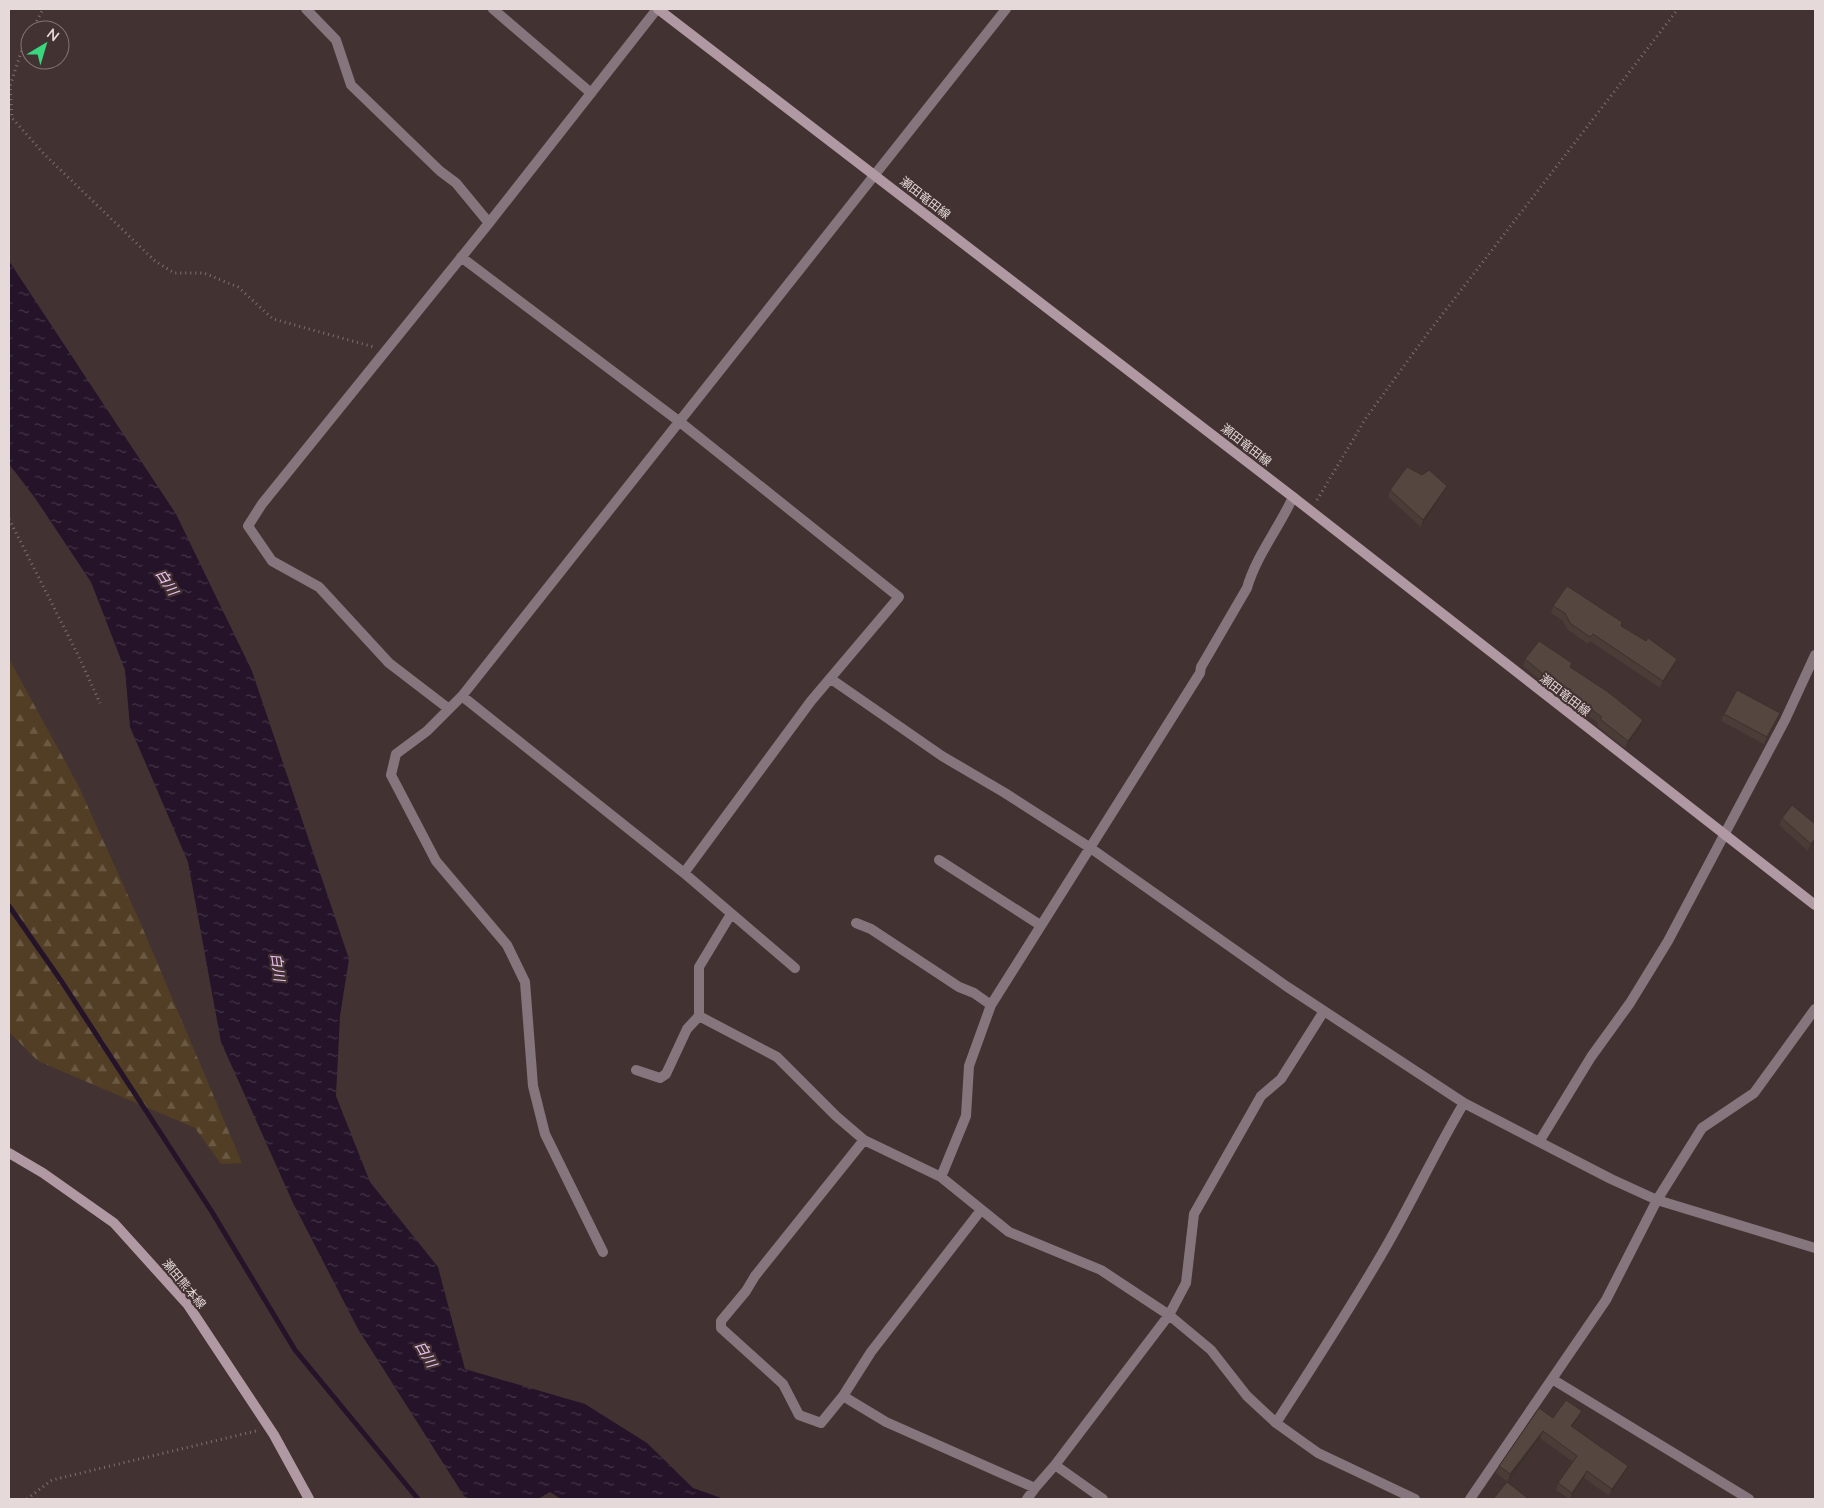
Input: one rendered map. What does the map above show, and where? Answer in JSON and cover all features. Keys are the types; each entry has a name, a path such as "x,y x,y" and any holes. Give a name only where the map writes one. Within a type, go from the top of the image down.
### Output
{"main road":[{"name":"瀬田竜田線","path":"658,9 1293,497 1815,905"},
{"name":"瀬田熊本線","path":"9,1153 43,1173 114,1223 188,1305 268,1428 308,1499"}],"street":[{"path":"306,9 336,40 351,85 456,183 489,224"},
{"path":"493,9 591,93"},
{"path":"449,709 389,662 319,587 272,562 248,526 262,504 489,224 658,9"},
{"path":"603,1252 546,1134 533,1086 525,982 507,945 436,861 391,775 396,754 427,731 462,696 1006,9"},
{"path":"461,257 680,422 899,597 811,701 684,873"},
{"path":"941,1177 966,1116 968,1066 990,1005 1200,674 1201,667 1247,588 1251,575 1293,497"},
{"path":"1539,1142 1591,1057 1630,1003 1668,941 1786,720 1815,655"},
{"path":"831,679 942,756 1005,793 1089,847 1324,1011 1464,1103 1611,1180 1657,1200 1815,1248"},
{"path":"462,696 684,873 795,968"},
{"path":"938,860 1040,925"},
{"path":"636,1070 660,1078 666,1074 687,1029 699,1016 699,967 731,914"},
{"path":"856,923 871,928 959,987 974,993 990,1005"},
{"path":"1470,1499 1606,1300 1657,1200 1702,1128 1754,1093 1815,1009"},
{"path":"1027,1499 1169,1315 1186,1283 1194,1214 1261,1096 1281,1079 1324,1011"},
{"path":"699,1016 777,1057 836,1116 864,1140 941,1177 1009,1232 1101,1270 1169,1315 1211,1350 1248,1396 1276,1423 1318,1453 1415,1499"},
{"path":"1276,1423 1344,1318 1388,1243 1441,1142 1464,1103"},
{"path":"864,1140 755,1276 746,1291 721,1322 721,1328 783,1384 799,1415 821,1423 843,1396 871,1352 981,1210"},
{"path":"1552,1379 1749,1499"},
{"path":"843,1396 886,1422 1035,1488"},
{"path":"1055,1465 1103,1499"}],"path":[{"path":"1310,511 1366,418 1428,333 1678,9"},
{"path":"20,55 10,86 12,118 44,154 155,261 174,273 204,273 238,287 273,318 385,350"},
{"path":"9,519 78,655 100,704"},
{"path":"26,1499 52,1480 268,1428"}],"green space":[{"path":"9,659 78,785 140,922 242,1163 221,1164 195,1128 38,1061 9,1032"}],"water":[{"name":"白川","path":"9,261 176,514 252,671 349,959 340,1016 336,1096 370,1182 438,1267 465,1369 585,1404 647,1443 693,1488 724,1499 561,1499 550,1492 538,1499 470,1499 464,1496 358,1329 293,1203 221,1042 188,862 130,727 125,670 91,582 35,498 9,464"}],"building":[{"path":"1407,467 1422,475 1429,470 1447,486 1423,520 1390,490"},
{"path":"1567,586 1622,622 1621,626 1646,641 1648,638 1677,659 1663,681 1593,634 1590,637 1570,623 1565,613 1553,606"},
{"path":"1539,641 1572,663 1570,667 1608,692 1643,720 1628,741 1600,719 1602,717 1553,682 1525,659"},
{"path":"1737,690 1780,713 1767,737 1724,714"},
{"path":"1792,805 1815,824 1815,838 1811,844 1782,818"},
{"path":"1566,1400 1582,1411 1571,1426 1628,1466 1612,1489 1587,1471 1572,1493 1558,1483 1577,1456 1543,1431 1510,1474 1499,1466 1539,1408 1553,1418"},
{"path":"1507,1482 1529,1499 1494,1498"}],"waterway":[{"path":"9,906 62,982 212,1212 295,1350 418,1499"}]}
